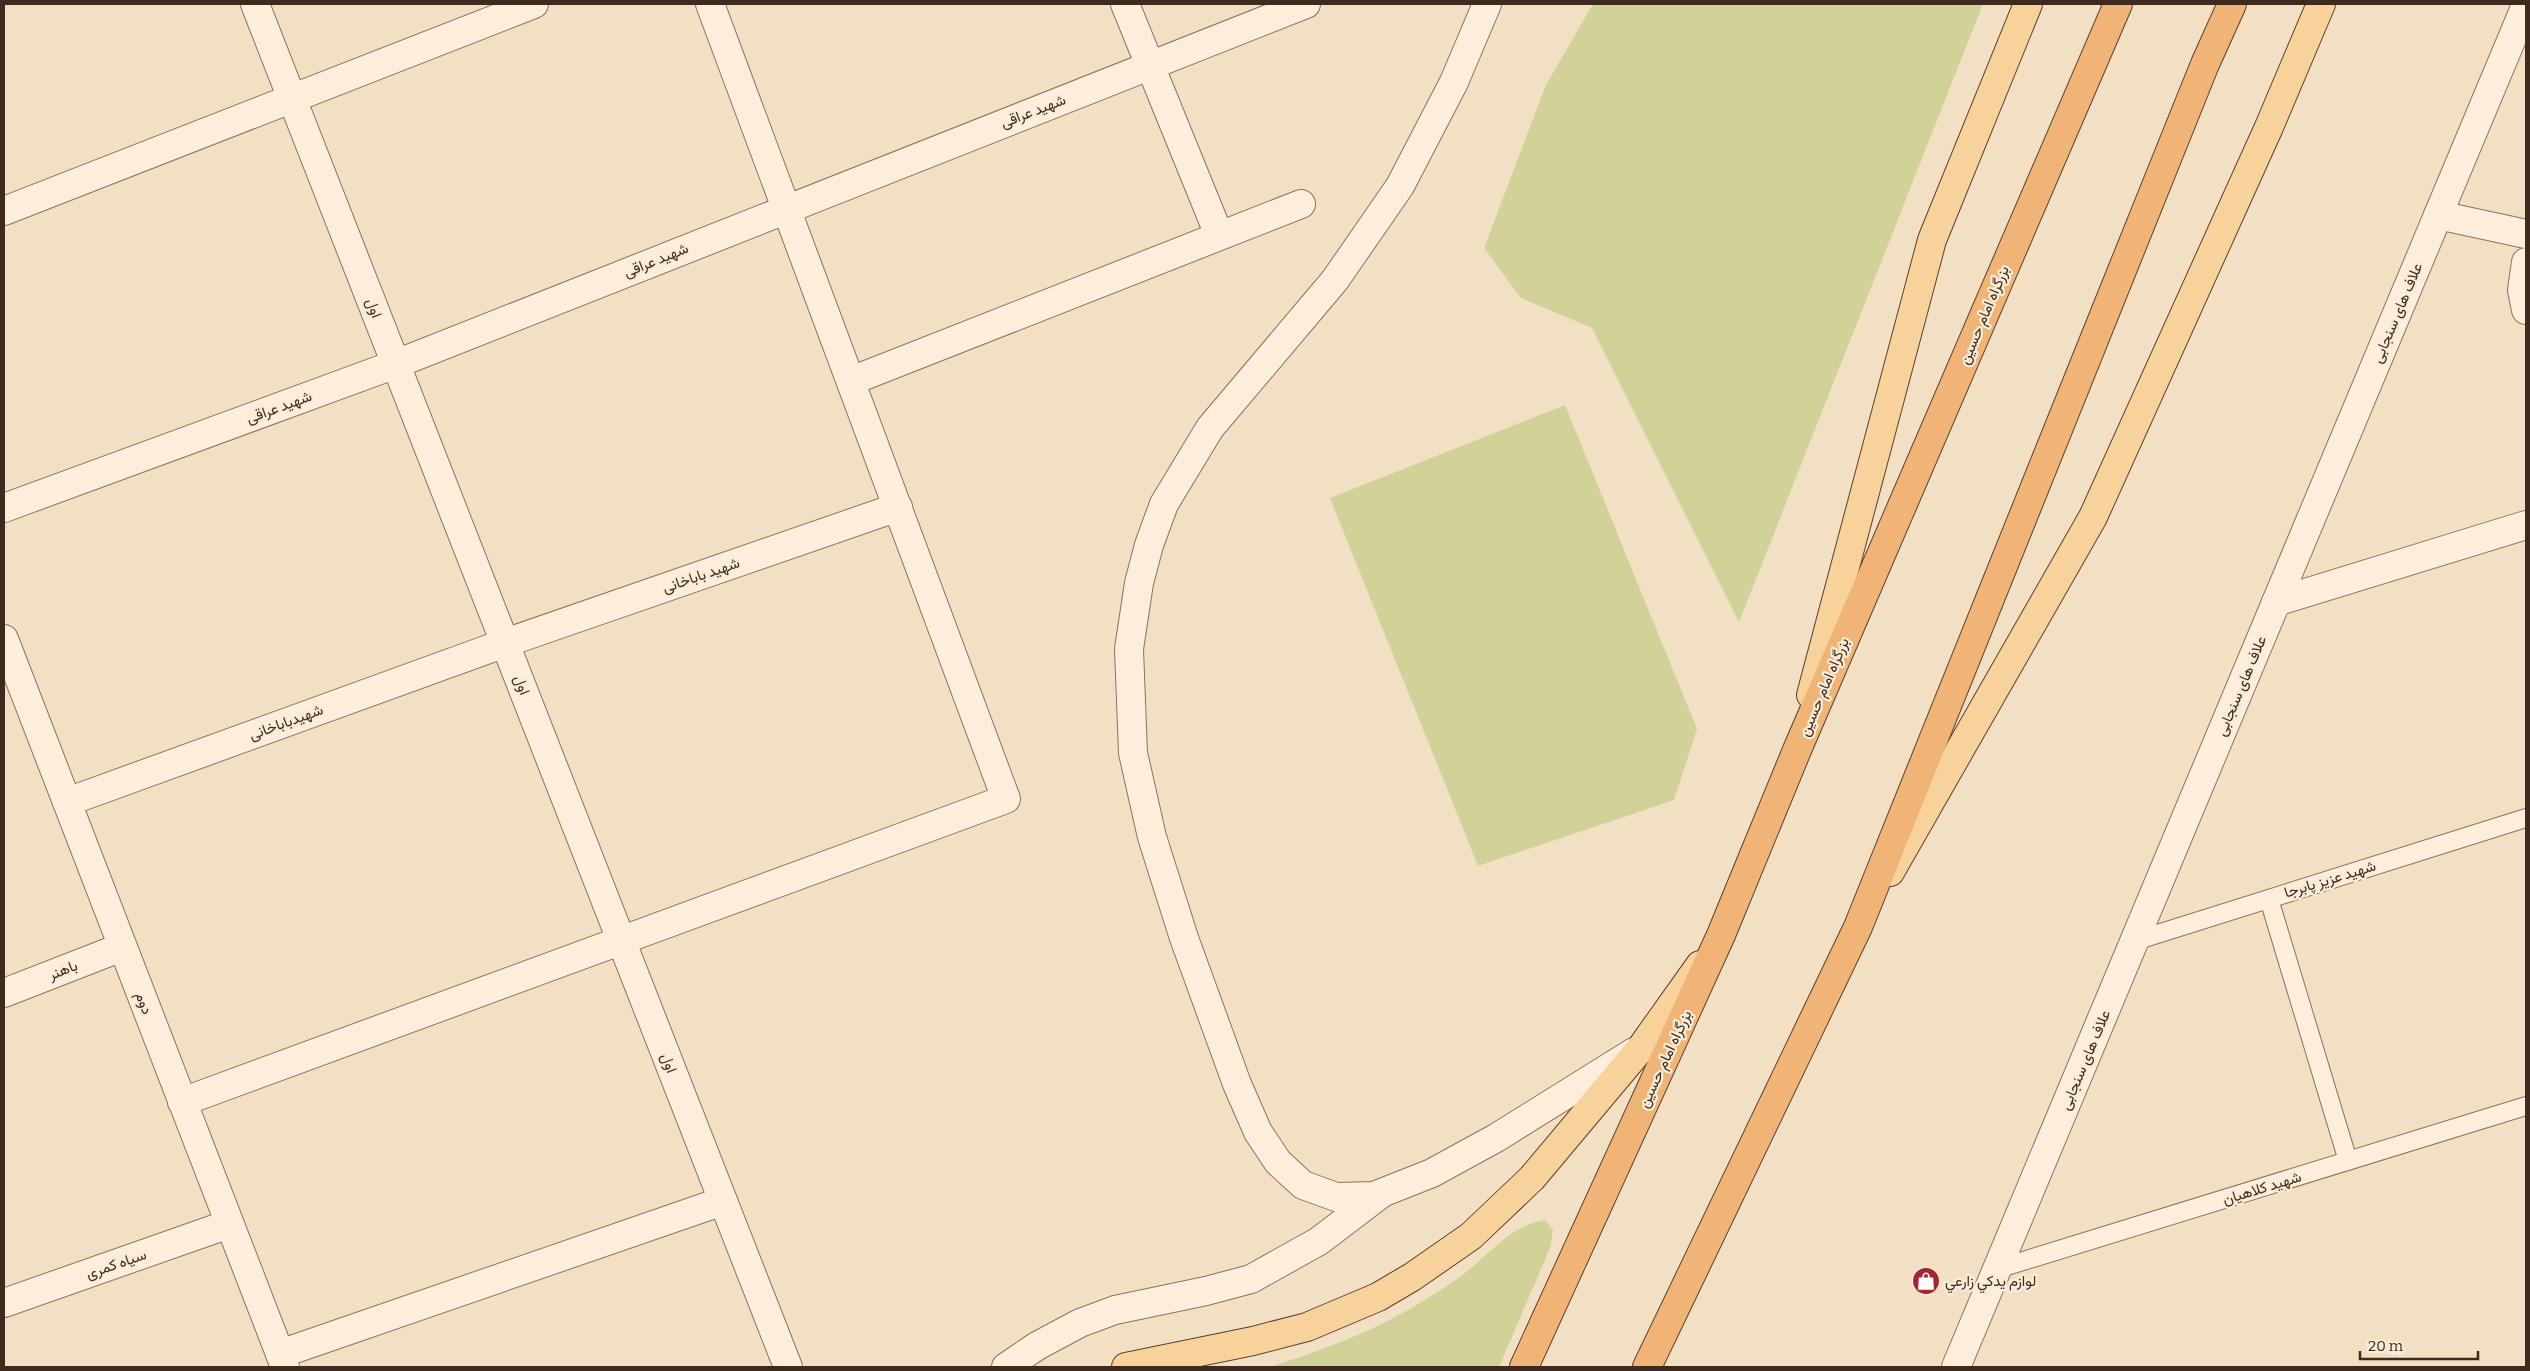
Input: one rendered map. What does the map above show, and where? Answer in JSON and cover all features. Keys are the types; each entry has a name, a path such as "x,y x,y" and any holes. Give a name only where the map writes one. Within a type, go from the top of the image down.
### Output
{"highway":[{"name":"بزرگراه امام حسین","path":"1524,1367 1721,936 1797,750 2118,4"},
{"path":"1647,1367 1858,927 2202,73 2232,4"}],"main road":[{"path":"1797,750 1932,240 2028,4"},
{"path":"1858,927 2093,518 2269,128 2321,4"},
{"path":"1126,1367 1253,1341 1306,1327 1362,1305 1412,1277 1471,1236 1532,1178 1641,1048 1721,936"}],"street":[{"name":"اول","path":"255,4 788,1367"},
{"path":"4,211 534,4"},
{"path":"182,1102 1006,798 710,4"},
{"path":"1125,4 1219,236"},
{"name":"شهید عراقی","path":"4,508 396,364 786,208 1306,4"},
{"path":"1487,4 1454,82 1400,186 1335,280 1210,428 1164,504 1149,545 1139,584 1129,649 1133,753 1152,837 1184,938 1237,1084 1258,1132 1278,1162 1303,1185 1336,1197 1374,1196 1432,1173 1496,1138 1641,1048"},
{"name":"علاف های سنجابی","path":"1956,1367 2526,5"},
{"path":"851,381 1300,204"},
{"path":"2438,215 2526,234"},
{"path":"2526,262 2522,290 2526,310"},
{"name":"شهید باباخانی","path":"505,642 898,507"},
{"path":"2276,602 2526,525"},
{"name":"دوم","path":"4,639 9,666 67,802 282,1361"},
{"name":"شهیدباباخانی","path":"67,802 505,642"},
{"name":"باهنر","path":"4,993 122,947"},
{"path":"1006,1367 1037,1346 1080,1323 1114,1310 1206,1291 1250,1279 1319,1241 1383,1192"},
{"path":"282,1361 723,1201"},
{"name":"سیاه کمری","path":"4,1303 229,1224"}],"lane":[{"name":"شهید عزیز پابرجا","path":"2135,941 2526,818"},
{"path":"2268,899 2348,1161"},
{"name":"شهید کلاهیان","path":"1997,1269 2526,1106"}],"green space":[{"path":"1593,4 1983,4 1739,622 1592,328 1521,298 1484,248 1546,85"},
{"path":"1565,405 1697,729 1674,800 1478,866 1330,498"},
{"path":"1545,1220 1553,1230 1550,1248 1499,1367 1270,1367 1348,1339 1405,1312 1459,1278 1514,1232 1534,1222"}],"place":[{"name":"لوازم يدكي زارعي","path":"1926,1281"}]}
